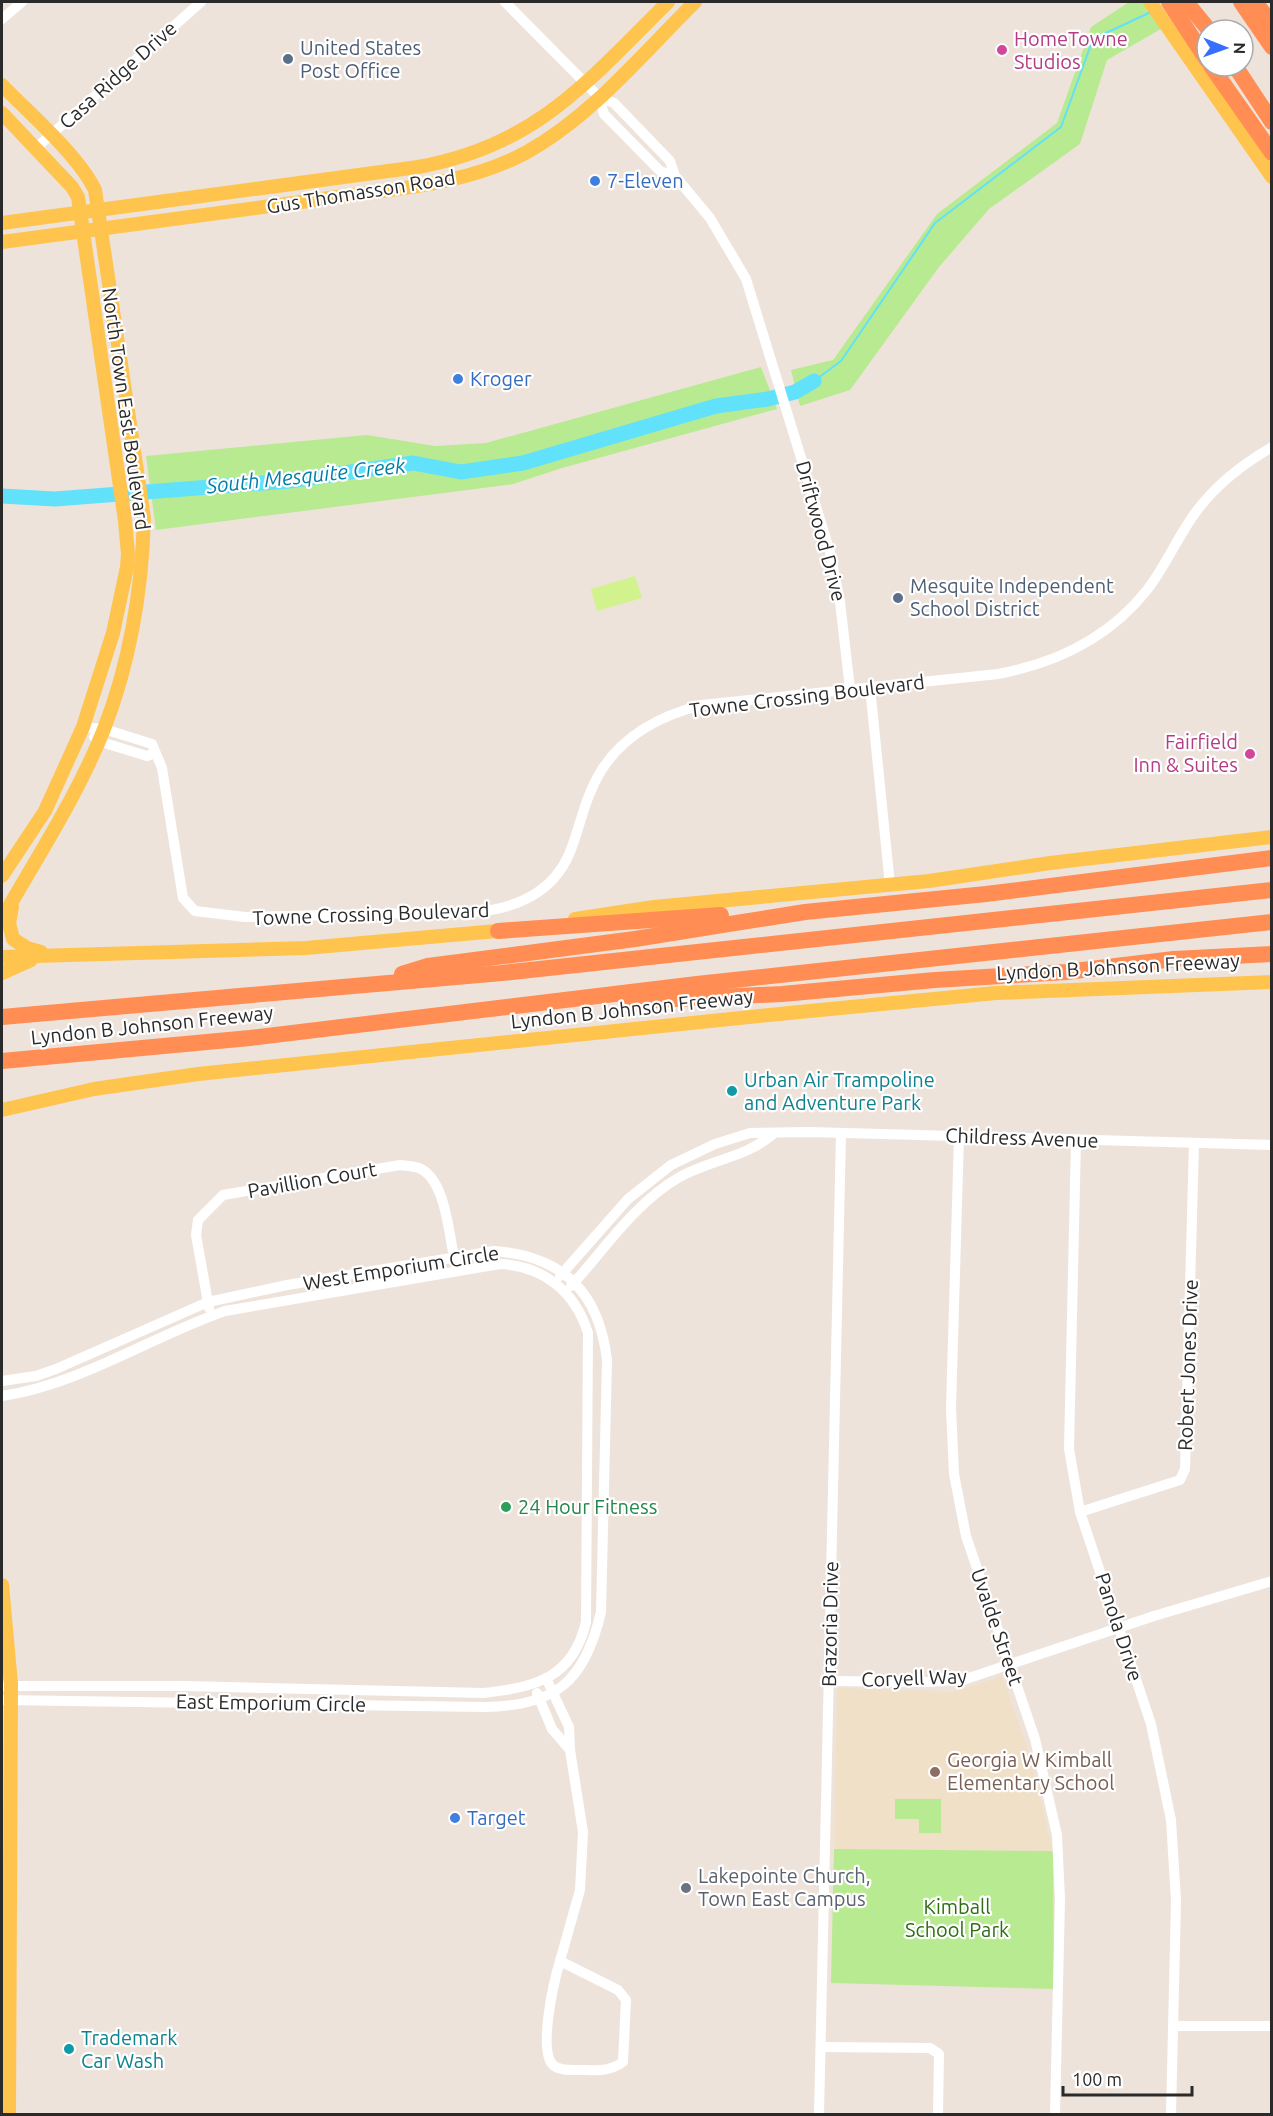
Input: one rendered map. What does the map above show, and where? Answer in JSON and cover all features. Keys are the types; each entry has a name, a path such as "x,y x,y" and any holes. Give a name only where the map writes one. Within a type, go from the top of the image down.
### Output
{"highway":[{"path":"1169,2 1195,42"},
{"path":"1186,2 1199,18"},
{"path":"1240,2 1272,47"},
{"path":"1255,2 1272,24"},
{"path":"1219,78 1272,153"},
{"path":"1243,78 1272,122"},
{"path":"1222,865 1272,852"},
{"path":"369,985 428,966 635,939 781,915 986,894 1272,858"},
{"name":"Lyndon B Johnson Freeway","path":"2,1017 369,985 1272,890"},
{"path":"498,932 726,915 781,915"},
{"name":"Lyndon B Johnson Freeway","path":"2,1061 250,1038 579,998 1272,922"},
{"path":"1208,930 1272,933"},
{"path":"579,998 633,1001 771,995 1139,964 1174,959 1272,954"},
{"path":"1139,964 1175,968 1272,966"}],"main road":[{"name":"Gus Thomasson Road","path":"2,223 443,163 495,145 544,117 586,83 668,2"},
{"name":"Gus Thomasson Road","path":"2,242 432,184 502,164 546,141 599,97 695,2"},
{"path":"1150,2 1272,177"},
{"name":"North Town East Boulevard","path":"2,85 90,180 99,209 144,518 142,562 133,627 101,735 68,803 2,919"},
{"name":"North Town East Boulevard","path":"2,113 72,187 81,211 128,554 114,624 83,727 45,811 2,876"},
{"path":"495,145 502,164"},
{"path":"389,171 391,189"},
{"path":"102,364 121,367"},
{"path":"114,624 133,627"},
{"path":"2,957 306,948 498,932 654,907 890,885 1050,863 1272,837"},
{"path":"15,894 9,923 13,939 27,948 48,956"},
{"path":"2,973 48,956"},
{"name":"Lyndon B Johnson Freeway","path":"3,1109 94,1089 198,1074 789,1013 996,993 1272,982"},
{"path":"2,1586 6,1692 9,2115"}],"street":[{"path":"2,19 22,2"},
{"name":"Casa Ridge Drive","path":"36,148 201,2"},
{"path":"505,2 599,97"},
{"name":"Driftwood Drive","path":"599,97 614,103 670,161 675,176 710,218 746,279 788,411 836,580 850,689"},
{"name":"Towne Crossing Boulevard","path":"83,727 101,735 152,744 162,768 183,898 195,911 245,917 494,911 519,904 554,878 571,851 583,807 603,768 621,746 642,729 667,716 702,705 1019,670 1054,660 1082,646 1114,623 1146,591 1192,517 1212,492 1246,463 1272,447"},
{"path":"870,687 890,885"},
{"name":"Childress Avenue","path":"554,1282 636,1192 671,1165 715,1144 750,1133 841,1133 1272,1145"},
{"name":"Brazoria Drive","path":"819,2115 841,1133"},
{"path":"566,1292 645,1204 677,1179 710,1163 758,1147 773,1134"},
{"name":"Uvalde Street","path":"959,1137 951,1408 954,1473 966,1536 1038,1750 1057,1835 1060,1899 1055,2115"},
{"name":"Panola Drive","path":"1076,1140 1068,1412 1072,1476 1080,1512 1151,1724 1172,1821 1176,1901 1171,2115"},
{"name":"Robert Jones Drive","path":"1080,1512 1180,1480 1185,1468 1194,1143"},
{"name":"Pavillion Court","path":"211,1316 196,1235 198,1220 223,1195 400,1165 419,1168 430,1176 440,1189 458,1271"},
{"path":"636,1192 645,1204"},
{"name":"West Emporium Circle","path":"2,1381 36,1376 208,1302 331,1278 494,1251 519,1252 542,1260 563,1272 574,1282 596,1311 604,1335 607,1360 602,1612 594,1645 576,1673 540,1700"},
{"name":"West Emporium Circle","path":"2,1396 46,1387 225,1311 500,1264 532,1269 566,1292 576,1305 588,1333 589,1449 586,1622 583,1635 570,1660 558,1672 534,1685"},
{"path":"331,1278 334,1292"},
{"path":"109,1346 114,1357"},
{"path":"589,1449 605,1450"},
{"path":"588,1556 603,1556"},
{"name":"Coryell Way","path":"829,1681 928,1682 966,1679 1263,1581 1272,1581"},
{"path":"546,1678 569,1727 570,1750 583,1832 580,1890 551,1992 548,2055 554,2066 565,2070 611,2071 623,2062 626,2000 618,1990 560,1962"},
{"path":"534,1685 552,1729 570,1750"},
{"name":"East Emporium Circle","path":"6,1692 183,1686 484,1693 534,1685"},
{"path":"183,1686 183,1701"},
{"path":"291,1689 291,1704"},
{"path":"424,1691 424,1706"},
{"name":"East Emporium Circle","path":"6,1692 183,1701 424,1706 519,1706 540,1700"},
{"path":"1173,2026 1272,2026"},
{"path":"821,2047 930,2048 936,2051 939,2054 938,2115"}],"shaded area":[{"name":"Georgia W Kimball Elementary School","path":"1002,1676 1028,1749 1053,1851 834,1849 837,1688 954,1692"}],"green space":[{"path":"1129,2 1149,2 1166,26 1107,60 1080,144 989,209 939,267 850,390 800,406 791,370 833,360 937,214 1057,123 1091,27"},
{"path":"761,367 777,409 562,468 513,484 156,530 146,456 367,435 435,446 486,443"},
{"path":"635,576 642,598 597,611 591,589"},
{"path":"895,1799 941,1799 941,1833 919,1833 919,1819 895,1819"},
{"name":"Kimball School Park","path":"834,1849 1053,1851 1054,1989 831,1983"}],"waterway":[{"path":"814,381 841,361 935,223 1061,127 1093,39 1151,12"},
{"name":"South Mesquite Creek","path":"2,496 55,499 289,481 413,463 461,472 523,463 716,406 768,399 795,392 814,381"}],"place":[{"name":"HomeTowne Studios","path":"1002,50"},
{"name":"United States Post Office","path":"288,59"},
{"name":"7-Eleven","path":"595,181"},
{"name":"Kroger","path":"458,379"},
{"name":"Mesquite Independent School District","path":"898,598"},
{"name":"Fairfield Inn & Suites","path":"1250,754"},
{"name":"Urban Air Trampoline and Adventure Park","path":"732,1091"},
{"name":"24 Hour Fitness","path":"506,1507"},
{"name":"Georgia W Kimball Elementary School","path":"935,1772"},
{"name":"Target","path":"455,1818"},
{"name":"Lakepointe Church, Town East Campus","path":"686,1888"},
{"name":"Trademark Car Wash","path":"69,2049"}]}
